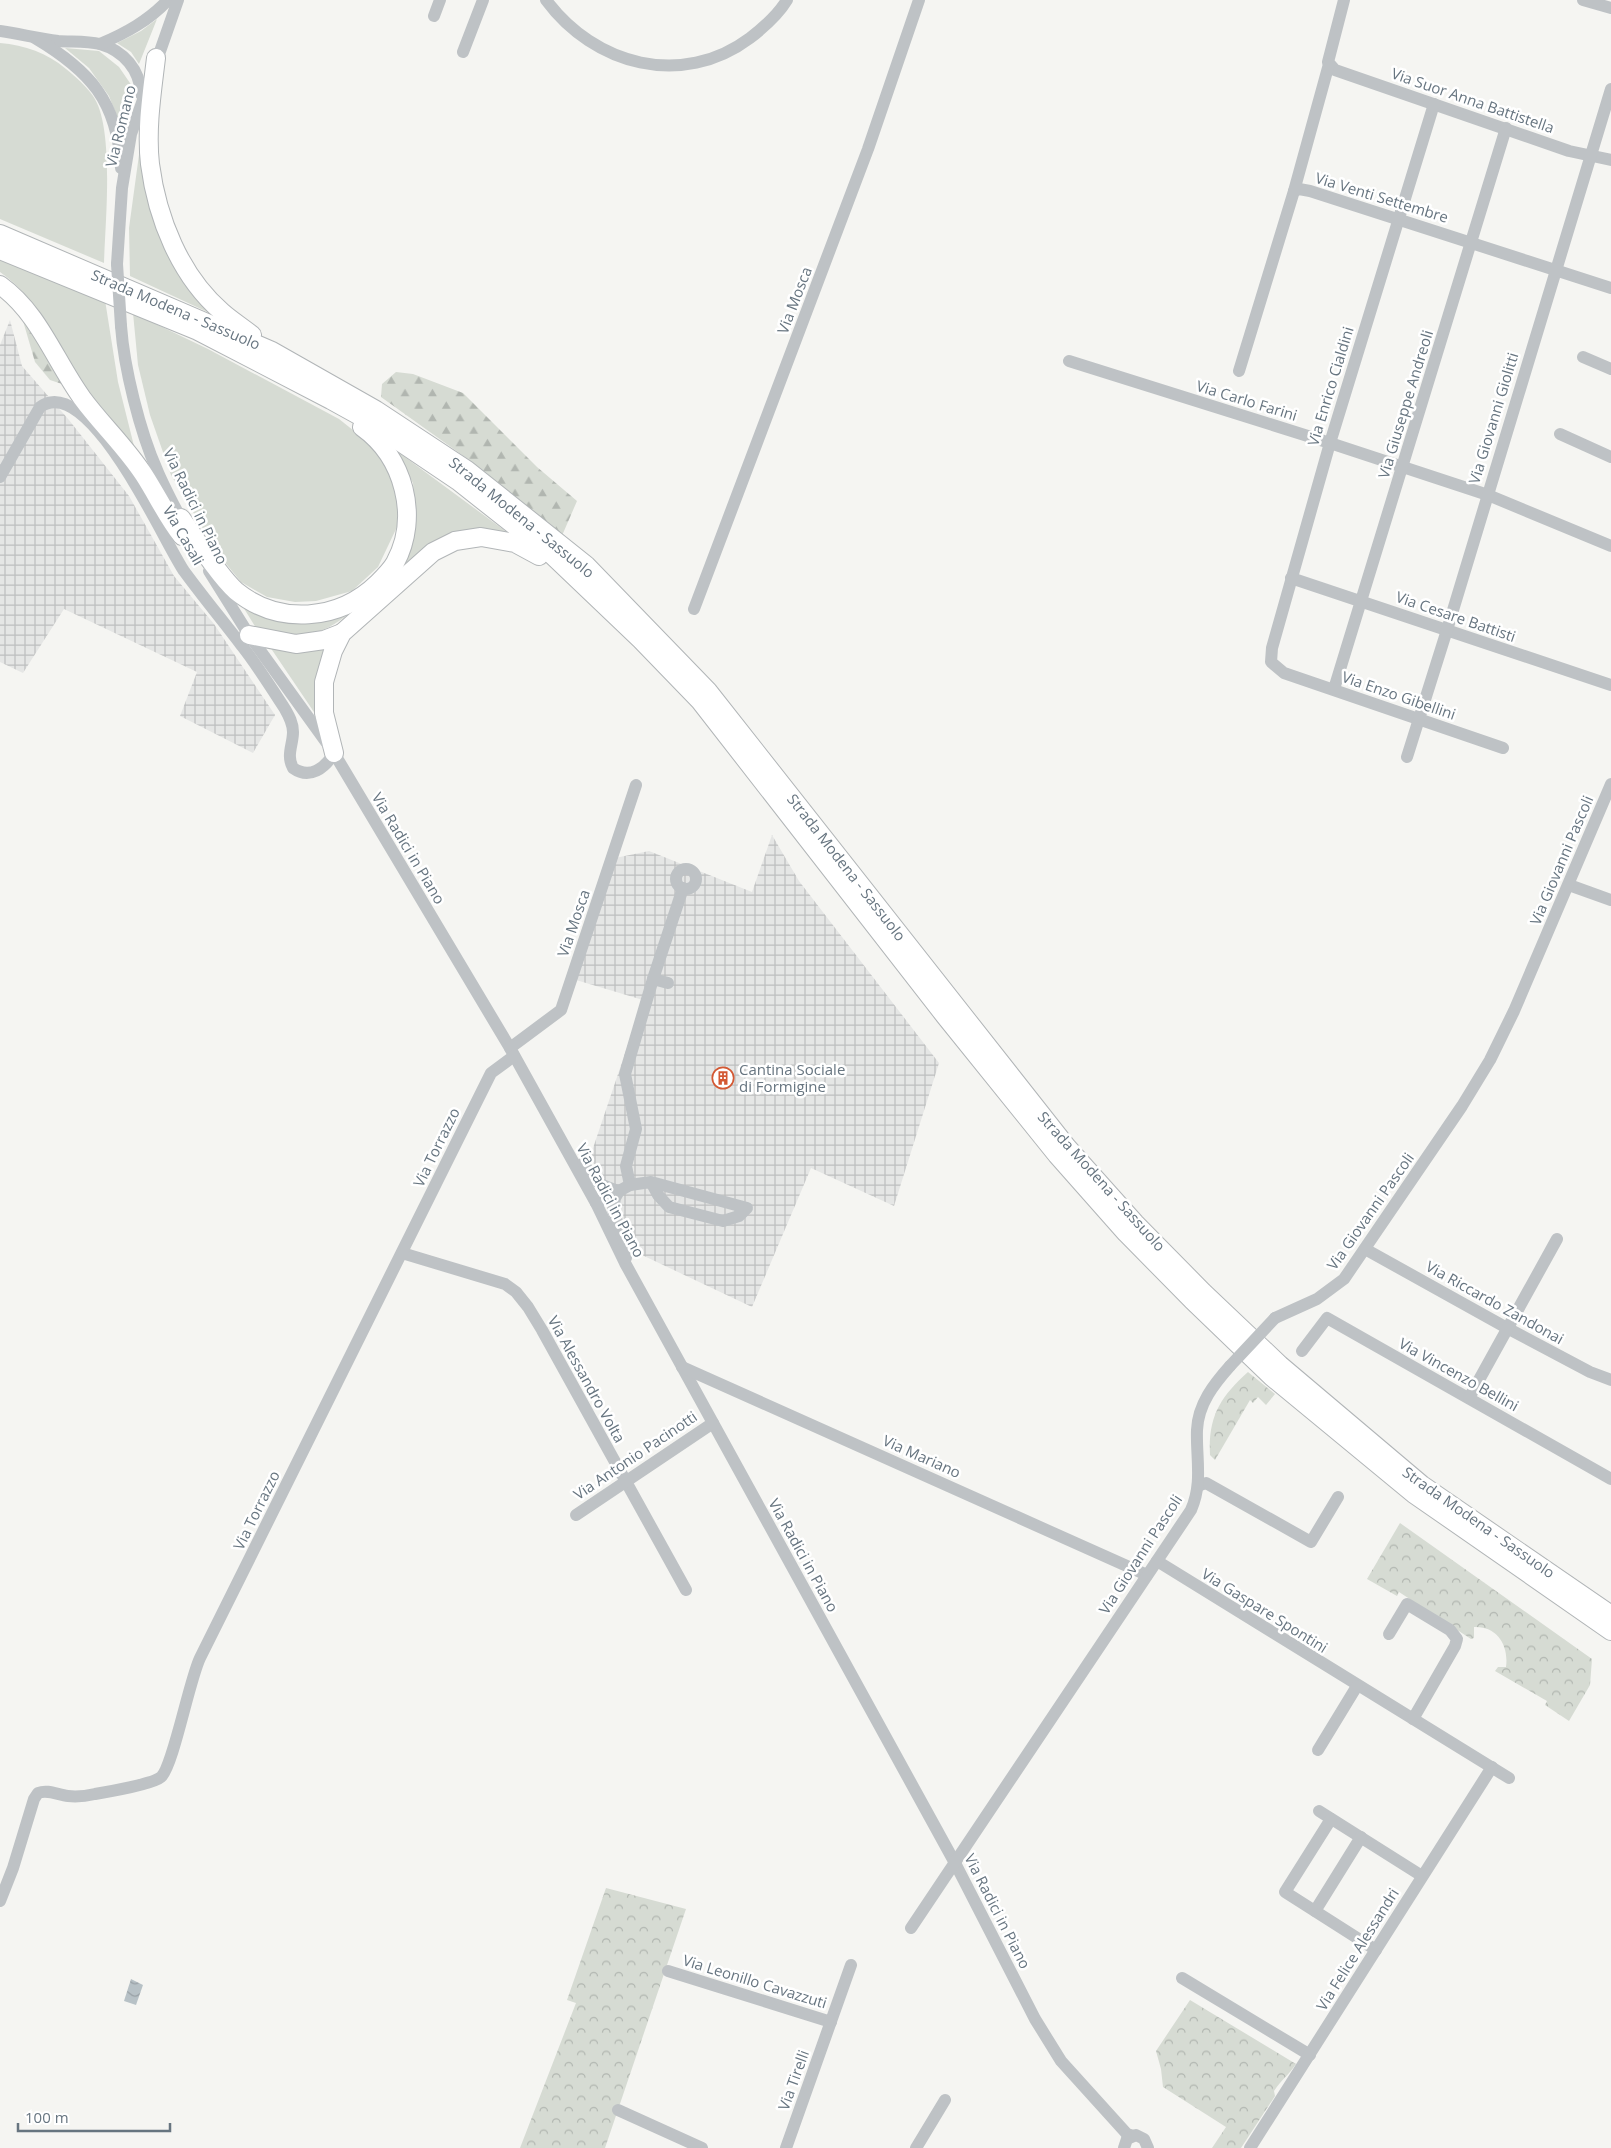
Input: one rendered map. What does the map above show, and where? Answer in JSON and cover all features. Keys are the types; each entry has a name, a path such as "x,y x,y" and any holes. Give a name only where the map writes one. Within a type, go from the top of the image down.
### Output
{"highway":[{"path":"156,58 149,134 150,163 166,228 181,261 200,288 221,312 272,351"},
{"name":"Strada Modena - Sassuolo","path":"0,232 272,351 376,410 467,470 583,573 708,691 1067,1146 1203,1292 1280,1365 1422,1485 1611,1615"},
{"name":"Strada Modena - Sassuolo","path":"0,250 198,331 369,421 458,481 553,556 583,573 700,702 945,1016 1057,1155 1126,1233 1272,1378 1414,1494 1611,1631"},
{"path":"0,285 16,297 39,326 82,397 144,474 172,523 200,557"},
{"path":"181,518 235,590 258,606 292,615 325,613 352,603 369,591 395,563 402,543 407,517 405,491 394,463 379,442 350,419 331,400"},
{"path":"250,635 296,644 324,640 342,633 432,552 455,540 481,538 515,543 535,553 560,572 583,573"},
{"path":"334,753 324,713 324,682 333,652 342,633"}],"street":[{"path":"100,44 136,27 155,14 168,0"},
{"name":"Via Romano","path":"117,264 122,188 132,134 156,58 178,0"},
{"path":"463,52 483,0"},
{"path":"546,0 567,25 591,44 619,58 650,65 681,65 711,59 740,46 764,27 786,0"},
{"name":"Via Mosca","path":"694,609 868,149 919,0"},
{"path":"1294,191 1344,0"},
{"path":"1584,0 1611,8"},
{"path":"0,31 35,38 100,44 117,51 129,62 140,80 142,100"},
{"path":"35,38 63,55 80,69 97,88 116,131 122,188"},
{"name":"Via Suor Anna Battistella","path":"1329,63 1335,70 1569,151 1611,160"},
{"name":"Via Giovanni Giolitti","path":"1407,757 1611,89"},
{"name":"Via Enrico Cialdini","path":"1284,673 1271,662 1272,648 1330,443 1434,104"},
{"name":"Via Giuseppe Andreoli","path":"1334,689 1363,601 1506,128"},
{"name":"Via Venti Settembre","path":"1239,371 1294,191 1310,191 1399,218 1611,288"},
{"name":"Via Radici in Piano","path":"117,264 120,326 139,415 156,470 200,557 250,635 334,753 512,1052 596,1203 625,1263 956,1863 1036,2020 1061,2061 1128,2139 1144,2138 1148,2148"},
{"path":"1583,356 1611,369"},
{"name":"Via Carlo Farini","path":"1069,362 1330,443 1488,495 1611,546"},
{"name":"Via Casali","path":"0,477 40,407 45,403 56,402 74,407 126,466 184,570 244,648 285,709 291,719 293,730 289,755 293,768 304,773 315,771 325,766 334,753"},
{"path":"1560,434 1611,457"},
{"name":"Via Cesare Battisti","path":"1291,578 1611,684"},
{"name":"Via Enzo Gibellini","path":"1284,673 1504,748"},
{"name":"Via Giovanni Pascoli","path":"911,1928 1191,1510 1198,1486 1197,1429 1199,1418 1210,1391 1274,1318 1331,1290 1344,1279 1462,1106 1490,1060 1514,1012 1611,784"},
{"name":"Via Mosca","path":"512,1052 561,1010 636,786"},
{"path":"1568,884 1611,900"},
{"path":"625,1263 626,1247 613,1210 615,1198 625,1188 626,1166 636,1129 625,1074 653,979 683,888"},
{"path":"653,979 668,983"},
{"name":"Via Torrazzo","path":"0,1901 13,1868 34,1799 38,1793 45,1791 68,1796 85,1796 153,1781 163,1775 169,1762 196,1667 490,1073 512,1052"},
{"path":"569,1154 582,1162 591,1177 598,1183 625,1188"},
{"path":"596,1203 625,1188 651,1182 747,1208 739,1216 723,1221 669,1207 658,1195 651,1182"},
{"path":"1469,1398 1557,1239"},
{"name":"Via Riccardo Zandonai","path":"1365,1249 1507,1328 1590,1372 1611,1380"},
{"name":"Via Alessandro Volta","path":"402,1253 496,1280 516,1292 542,1330 686,1590"},
{"name":"Via Vincenzo Bellini","path":"1302,1351 1327,1318 1611,1479"},
{"name":"Via Mariano","path":"682,1367 1148,1575"},
{"name":"Via Antonio Pacinotti","path":"576,1514 713,1423"},
{"path":"1198,1486 1206,1483 1311,1542 1338,1498"},
{"name":"Via Gaspare Spontini","path":"1157,1562 1509,1778"},
{"path":"1388,1634 1407,1604 1450,1630 1457,1639 1455,1646 1414,1719"},
{"path":"1318,1750 1357,1686"},
{"name":"Via Felice Alessandri","path":"1250,2148 1492,1767"},
{"path":"1319,1811 1422,1876"},
{"path":"1331,1818 1285,1892 1376,1950"},
{"path":"1315,1911 1361,1838"},
{"name":"Via Tirelli","path":"786,2148 851,1964"},
{"name":"Via Leonillo Cavazzuti","path":"668,1971 831,2022"},
{"path":"1182,1978 1310,2055"},
{"path":"916,2148 945,2100"},
{"path":"618,2110 702,2148"}],"shaded area":[{"path":"10,320 22,366 69,420 129,496 174,576 214,624 275,715 253,753 180,716 197,672 64,609 23,673 0,662 0,345"},
{"path":"772,835 799,881 939,1063 894,1206 811,1168 752,1307 642,1255 590,1157 643,1000 576,980 615,858 649,851 752,892"}],"green space":[{"path":"157,19 139,64 131,52 117,43 141,31"},
{"path":"0,43 27,48 59,63 87,89 100,110 104,130 107,176 104,263 0,219"},
{"path":"65,48 99,51 119,67 132,86 122,129 109,96 89,68"},
{"path":"141,140 151,207 161,240 177,270 214,315 130,276 129,228"},
{"path":"0,257 105,300 118,382 134,446 87,389 38,311 15,284 0,272"},
{"path":"133,313 208,349 339,419 368,442 386,462 398,496 397,527 378,567 352,591 316,601 295,602 267,597 241,582 218,554 171,475 150,415 138,365"},
{"path":"21,314 68,386 50,380 35,362"},
{"path":"396,372 413,374 463,393 537,467 577,501 561,538 469,460 381,397 382,384"},
{"path":"394,449 508,533 442,538 403,565 416,517 413,483"},
{"path":"237,597 269,613 368,597 351,613 331,626 310,635 298,636 283,635 256,628"},
{"path":"268,644 327,644 318,679 316,715"},
{"path":"1248,1372 1275,1394 1266,1405 1258,1397 1253,1403 1250,1400 1215,1460 1210,1455 1211,1430 1214,1419 1223,1399"},
{"path":"1400,1523 1592,1659 1590,1685 1569,1721 1545,1705 1547,1701 1495,1671 1498,1667 1506,1667 1506,1659 1503,1644 1495,1633 1474,1627 1474,1638 1471,1639 1399,1592 1397,1596 1367,1579"},
{"path":"606,1888 686,1909 605,2148 520,2148 576,2003 567,2000"},
{"path":"1190,2000 1296,2064 1274,2091 1275,2096 1241,2148 1212,2148 1226,2127 1163,2087 1156,2051"}],"water":[{"path":"131,1979 143,1985 136,2005 124,2001"}],"place":[{"name":"Cantina Sociale di Formigine","path":"723,1078"}]}
